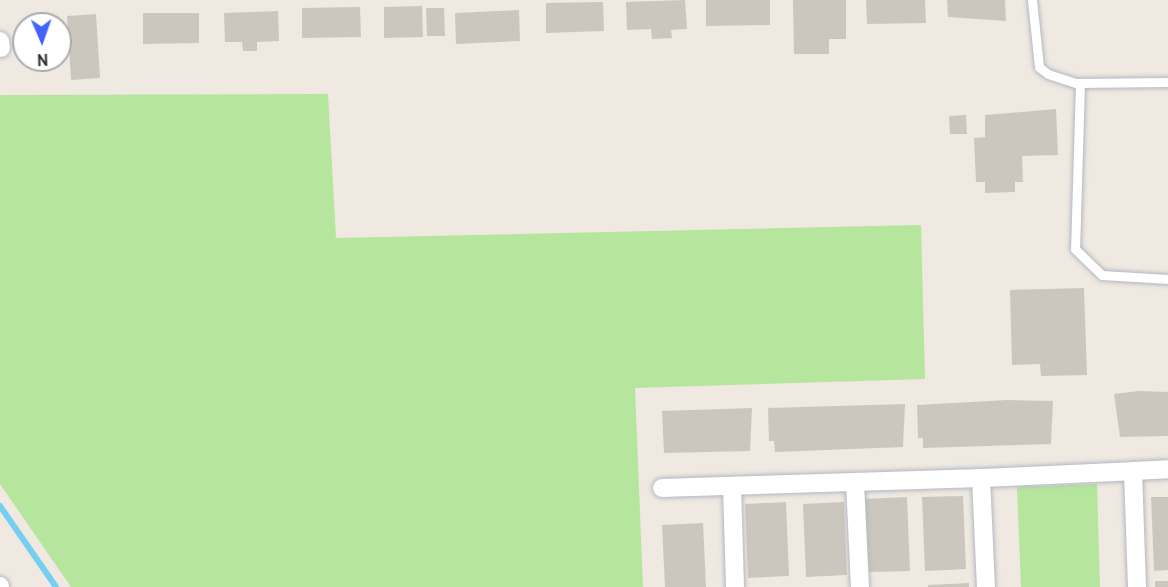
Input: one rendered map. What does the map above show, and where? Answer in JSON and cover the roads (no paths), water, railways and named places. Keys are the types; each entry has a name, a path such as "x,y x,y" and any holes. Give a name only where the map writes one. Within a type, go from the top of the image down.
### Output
{"street":[{"path":"662,488 981,478 1168,469"},
{"path":"1133,471 1137,587"},
{"path":"981,478 986,587"},
{"path":"855,482 860,587"},
{"path":"732,486 735,587"}],"lane":[{"path":"1032,0 1039,67 1080,83 1168,82"},
{"path":"1080,83 1075,249 1102,275 1168,279"}],"waterway":[{"path":"0,506 56,587"}]}
